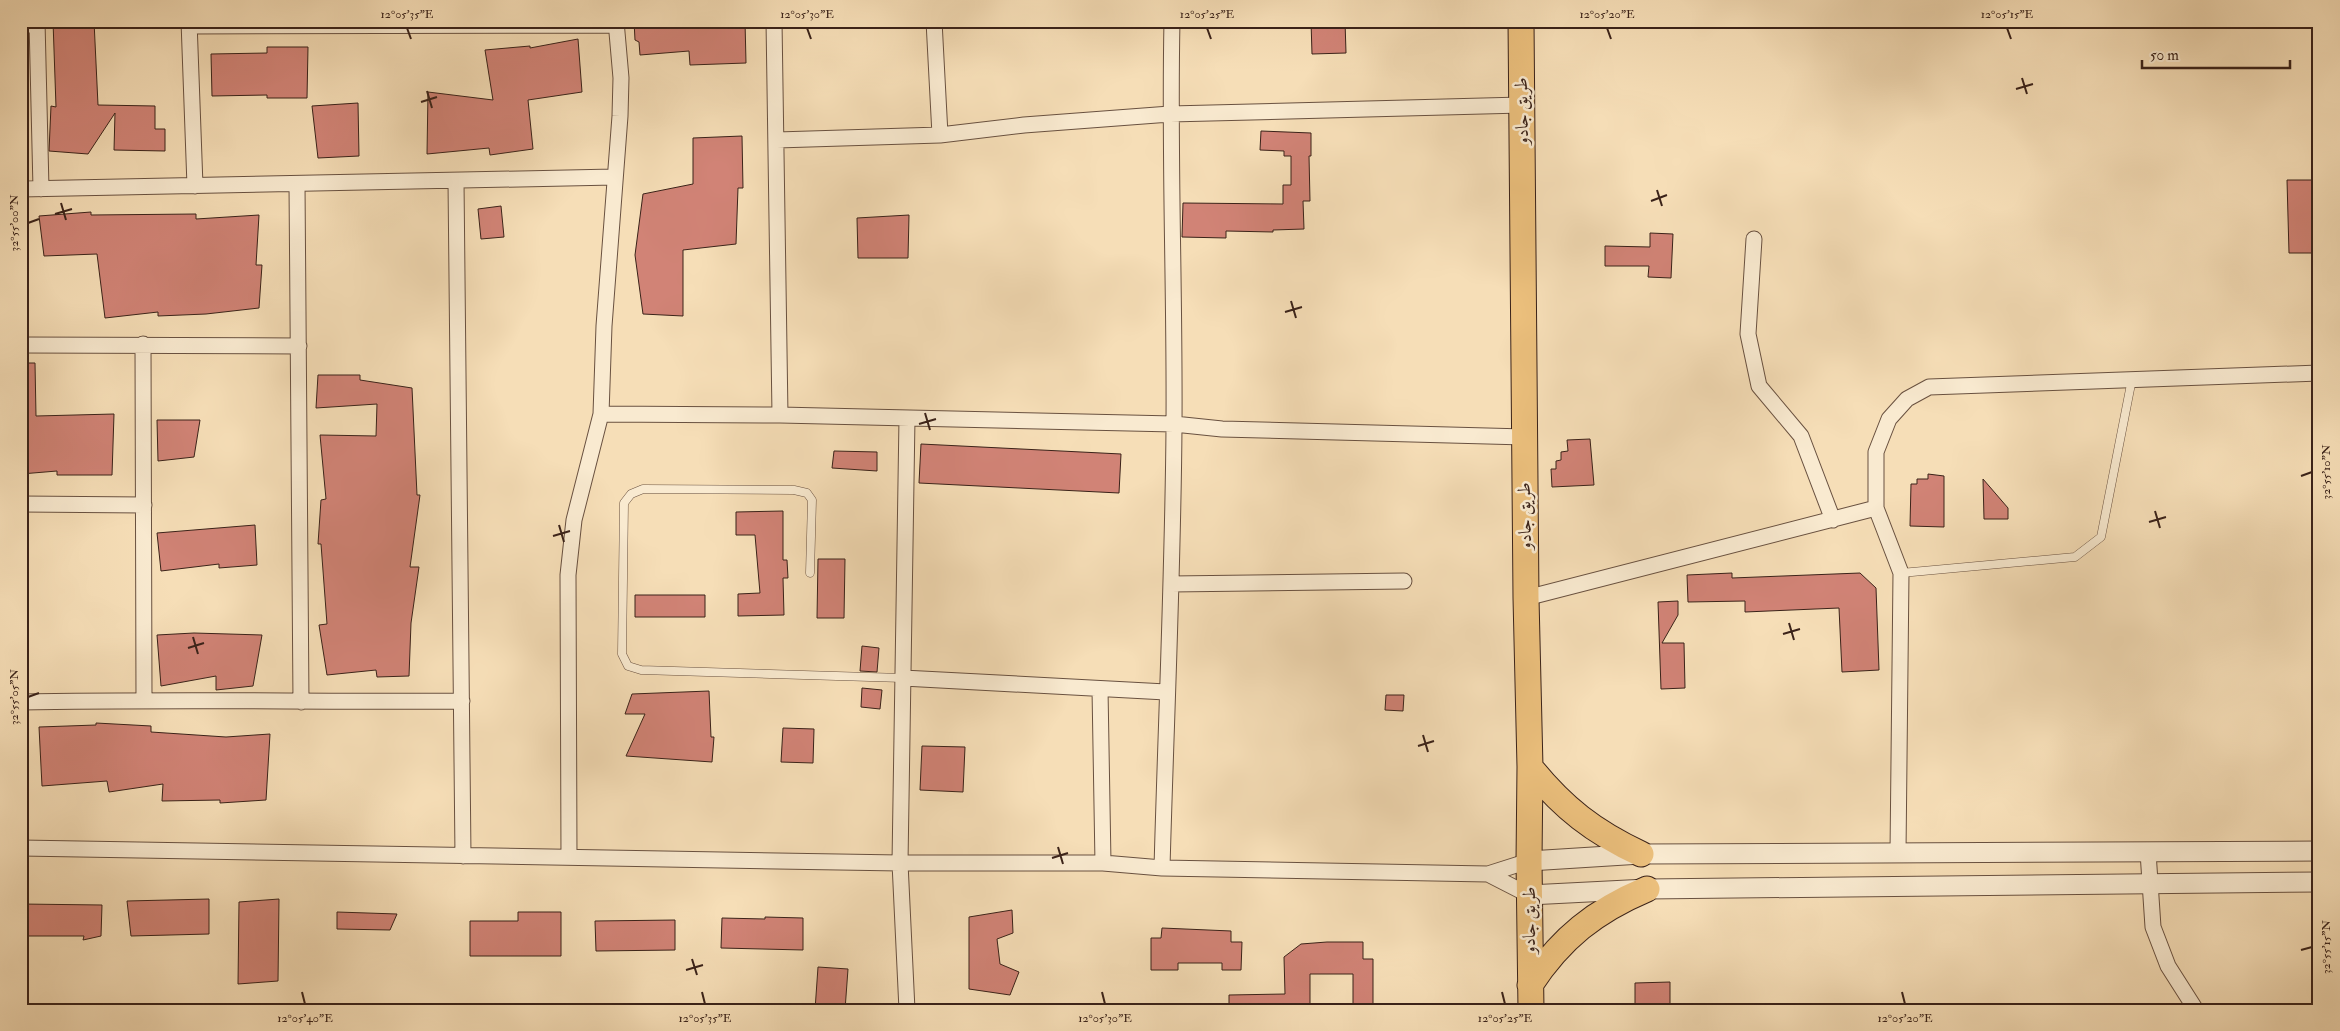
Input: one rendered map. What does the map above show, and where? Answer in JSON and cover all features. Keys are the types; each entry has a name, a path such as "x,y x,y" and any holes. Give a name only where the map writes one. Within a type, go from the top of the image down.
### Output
{"highway":[{"name":"طريق جادو","path":"1521,21 1531,1010"},
{"path":"1530,767 1548,789 1591,827 1615,842 1642,854"},
{"path":"1530,985 1550,957 1580,927 1615,903 1647,889"}],"street":[{"path":"774,21 780,415"},
{"path":"934,21 940,135"},
{"path":"1162,868 1174,424 1170,114 1172,21"},
{"path":"21,25 37,23 41,189"},
{"path":"195,186 189,24 616,23 621,78 601,414 574,520 568,575 570,857"},
{"path":"777,140 940,135 1024,125 1170,114 1522,105"},
{"path":"21,188 614,178"},
{"path":"456,181 462,856"},
{"path":"297,184 300,346 301,702"},
{"path":"1754,239 1748,334 1759,386 1801,436 1833,520"},
{"path":"143,344 144,699"},
{"path":"21,345 300,346"},
{"path":"1898,853 1901,573 1876,508 1876,452 1889,419 1907,399 1928,387 2319,373"},
{"path":"601,414 780,415 1174,424 1222,429 1525,436"},
{"path":"907,418 900,863 907,1010"},
{"path":"21,504 144,505"},
{"path":"1526,598 1876,508"},
{"path":"1171,584 1404,581"},
{"path":"903,678 1166,692"},
{"path":"1100,689 1103,863"},
{"path":"21,702 144,699 301,702 462,701"},
{"path":"21,848 900,863 1103,863 1162,868 1488,874 1529,861 1642,854 2319,851"},
{"path":"2148,852 2153,927 2168,966 2196,1010"},
{"path":"1488,874 1529,895 1647,889 2149,882 2319,882"}],"lane":[{"path":"1901,573 2075,557 2101,537 2132,379"},
{"path":"810,572 812,500 807,493 794,490 643,489 631,494 624,503 622,654 628,666 642,670 903,678"}],"building":[{"path":"53,21 94,21 98,105 155,106 155,129 165,129 165,151 114,150 115,113 88,154 49,151 51,106 56,107"},
{"path":"634,21 745,21 746,63 690,65 689,51 640,55 639,42 635,40"},
{"path":"1311,21 1345,21 1346,53 1312,54"},
{"path":"578,39 582,92 528,100 533,149 490,155 489,148 427,154 428,92 493,100 485,50 530,46 530,48"},
{"path":"267,47 308,47 307,98 267,98 267,95 212,96 211,54 267,53"},
{"path":"358,103 359,156 318,158 312,106"},
{"path":"1261,131 1311,133 1311,156 1309,156 1310,201 1303,201 1304,229 1273,230 1273,232 1226,231 1226,238 1182,237 1183,203 1283,204 1283,185 1291,185 1291,156 1284,156 1284,151 1260,150"},
{"path":"742,136 743,188 738,188 736,244 683,250 683,316 643,314 635,255 643,194 693,184 693,138"},
{"path":"2287,180 2319,180 2319,253 2289,253"},
{"path":"501,206 504,237 481,239 478,209"},
{"path":"91,212 91,215 196,214 196,219 259,215 256,265 262,265 259,308 206,314 158,316 158,312 105,318 97,254 44,256 39,216"},
{"path":"909,215 908,258 858,258 857,218"},
{"path":"1650,233 1673,234 1671,278 1648,277 1649,266 1605,266 1605,246 1650,247"},
{"path":"21,363 35,363 36,416 114,414 112,475 57,475 57,471 21,474"},
{"path":"318,375 360,375 360,380 412,388 417,495 420,495 410,567 419,567 411,623 409,676 377,677 376,670 327,675 319,625 327,624 321,544 318,544 321,500 326,499 320,435 376,436 377,404 316,408"},
{"path":"157,420 200,420 194,457 158,461"},
{"path":"1590,439 1594,485 1552,487 1551,469 1556,469 1556,461 1561,460 1561,452 1568,451 1567,440"},
{"path":"921,444 1121,454 1119,493 919,483"},
{"path":"834,451 877,452 877,471 832,468"},
{"path":"1928,474 1944,476 1944,527 1910,526 1911,484 1917,484 1917,479 1928,479"},
{"path":"1983,479 2008,508 2008,519 1984,519"},
{"path":"783,511 783,560 787,560 788,578 783,578 784,615 738,616 738,594 760,593 755,535 736,535 736,512"},
{"path":"255,525 257,565 219,568 219,564 161,571 157,533"},
{"path":"818,559 845,559 844,618 817,618"},
{"path":"1732,573 1732,578 1860,573 1876,588 1879,670 1842,672 1839,608 1745,612 1745,601 1688,602 1687,575"},
{"path":"635,595 705,595 705,617 635,617"},
{"path":"1678,601 1678,615 1662,643 1684,643 1685,688 1661,689 1658,602"},
{"path":"194,633 262,635 253,686 216,690 216,676 161,686 157,635"},
{"path":"862,646 879,648 877,672 860,671"},
{"path":"862,688 882,690 880,709 861,707"},
{"path":"709,691 711,737 714,737 712,762 626,756 645,714 625,714 632,694"},
{"path":"1386,695 1404,695 1403,711 1385,710"},
{"path":"96,723 151,726 151,732 226,737 270,734 266,800 220,803 220,800 162,801 163,784 109,792 107,781 42,786 39,727 96,725"},
{"path":"783,728 814,729 813,763 781,762"},
{"path":"922,746 965,747 963,792 920,790"},
{"path":"209,899 209,934 131,936 127,901"},
{"path":"279,899 278,981 238,984 239,902"},
{"path":"21,904 102,905 101,936 83,940 84,936 21,936"},
{"path":"1012,910 1013,933 997,939 1000,964 1019,972 1010,995 969,989 969,917"},
{"path":"337,912 397,914 390,930 337,929"},
{"path":"518,912 561,912 561,956 470,956 470,921 518,921"},
{"path":"765,917 803,918 803,950 721,948 722,918 765,919"},
{"path":"675,920 675,950 596,951 595,921"},
{"path":"1162,928 1231,931 1231,942 1242,942 1241,970 1222,970 1222,963 1178,963 1178,970 1151,970 1151,938 1161,938"},
{"path":"1363,942 1363,959 1373,959 1373,1010 1353,1010 1353,974 1310,974 1310,1010 1229,1010 1229,995 1285,994 1284,957 1301,944"},
{"path":"818,967 848,969 845,1010 815,1010"},
{"path":"1670,982 1670,1010 1635,1010 1635,983"}]}
